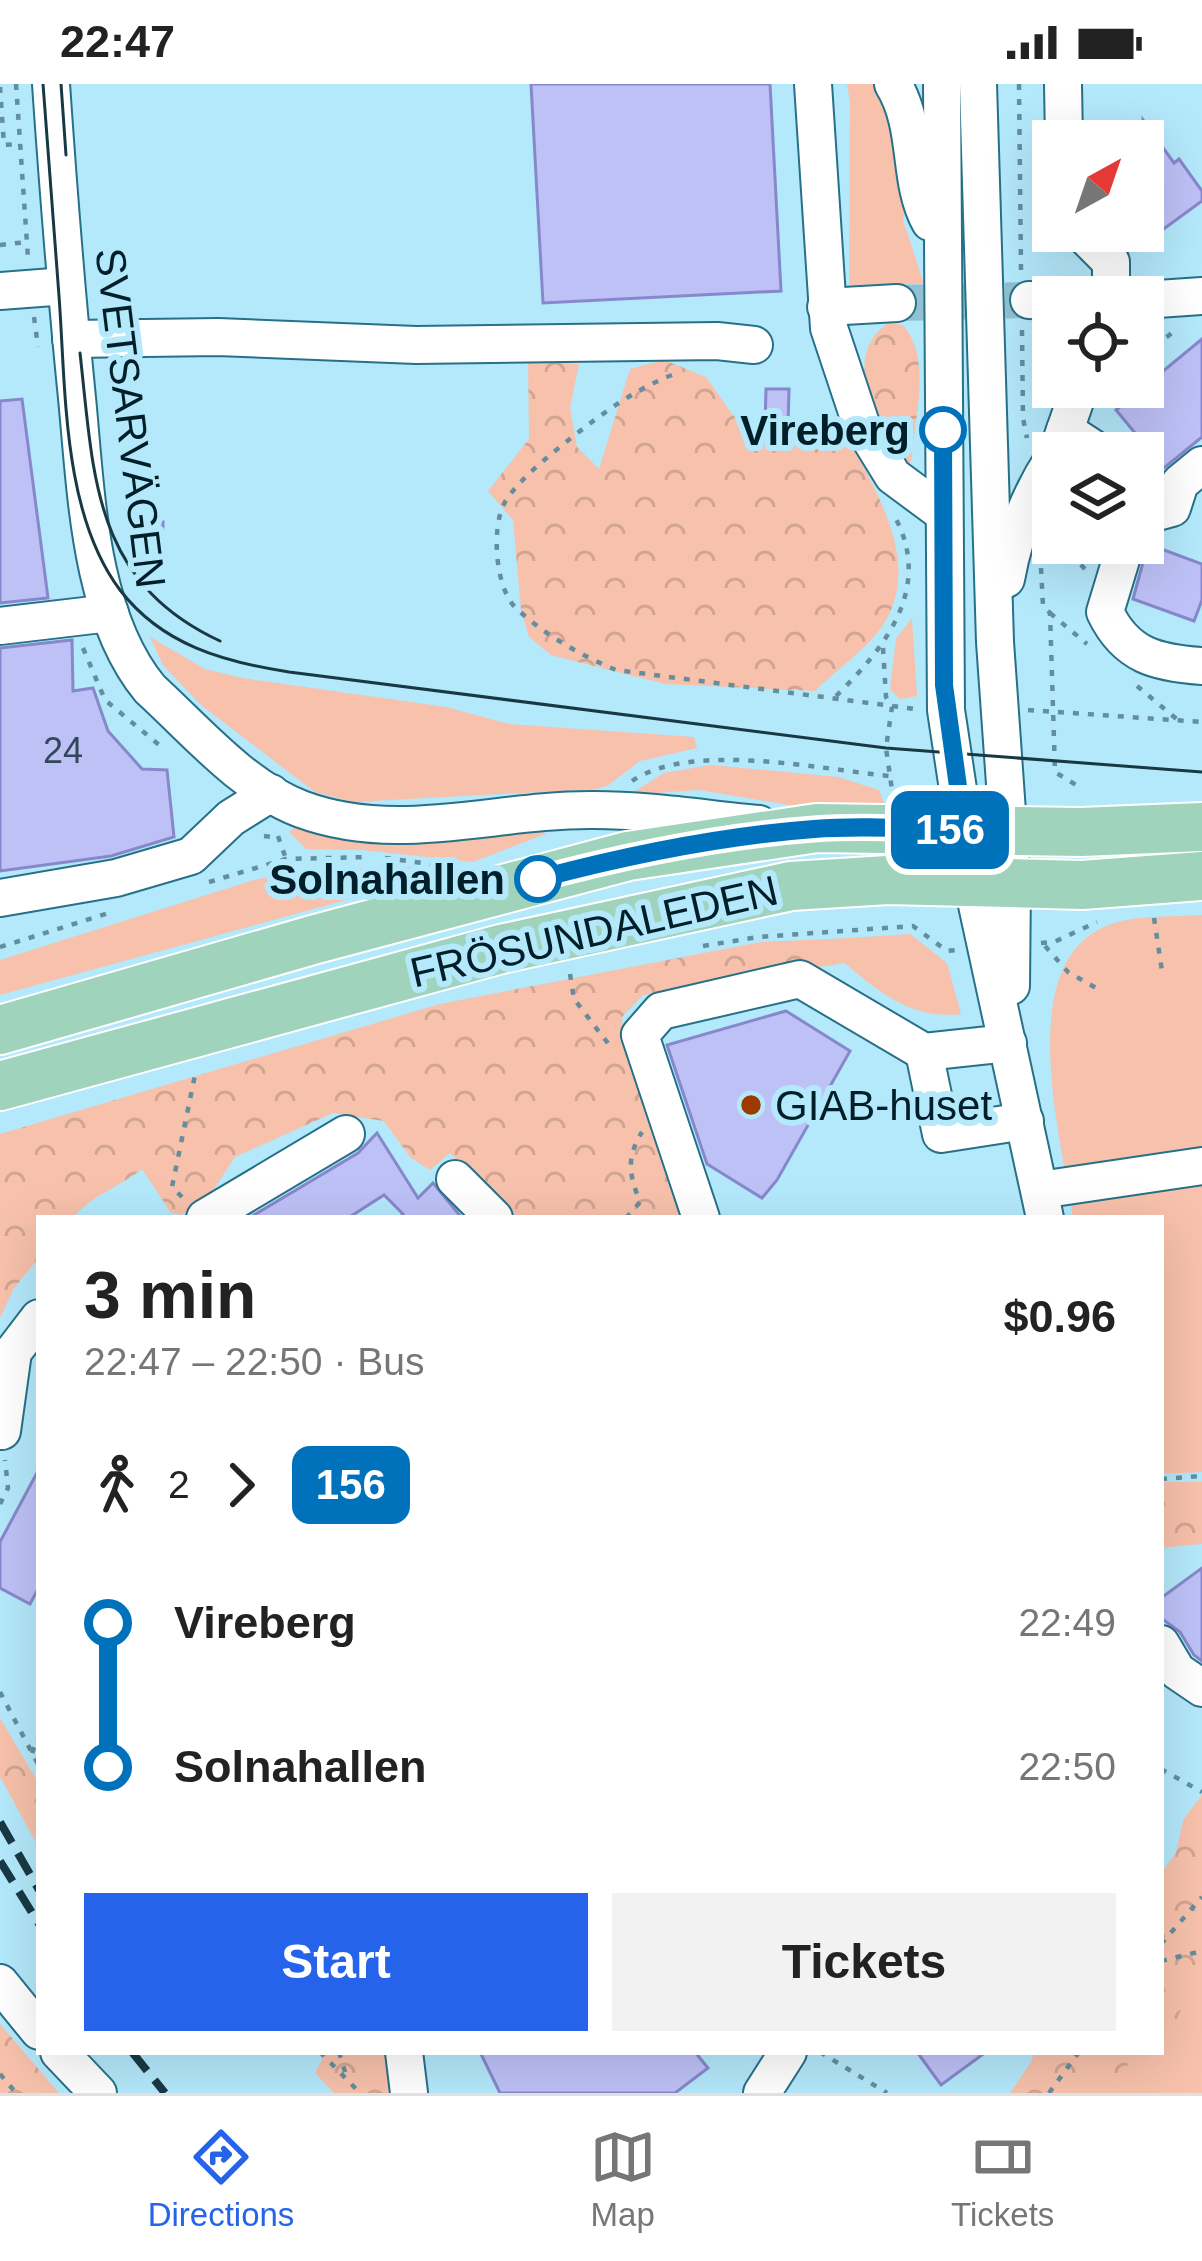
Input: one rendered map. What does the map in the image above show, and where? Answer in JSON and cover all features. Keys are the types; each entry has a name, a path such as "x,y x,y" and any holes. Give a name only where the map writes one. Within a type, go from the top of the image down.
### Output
{"main road":[{"name":"FRÖSUNDALEDEN","path":"0,1030 316,938 628,856 817,829 1202,827"},
{"name":"FRÖSUNDALEDEN","path":"0,1086 310,998 649,914 791,886 888,880 1082,885 1202,876"}],"street":[{"name":"SVETSARVÄGEN","path":"51,84 32,288 71,340 92,528 110,614 134,670 150,689 271,793 298,808 363,825 431,825 592,810 817,829"},
{"path":"813,84 826,307 860,424 892,476 943,513"},
{"path":"893,84 912,130 922,208 944,245"},
{"path":"942,84 944,685 986,831 1009,1043 1042,1204 1202,1166"},
{"path":"978,84 995,642 986,831"},
{"path":"1063,84 1064,120"},
{"path":"826,307 896,302"},
{"path":"1164,304 1194,309"},
{"path":"71,340 218,337 416,345 717,341 754,345"},
{"path":"1166,514 1180,483 1202,465"},
{"path":"995,642 1018,528 1032,499"},
{"path":"1120,564 1105,612 1115,634 1137,654 1165,663 1202,666"},
{"path":"0,626 110,614"},
{"path":"0,898 116,878 191,856 231,818 271,793"},
{"path":"700,1215 640,1035 661,1011 800,979 924,1052 1009,1043"},
{"path":"924,1052 941,1134 1025,1121"},
{"path":"196,1210 346,1134"},
{"path":"455,1179 491,1215"},
{"path":"2,1431 13,1352 36,1322"},
{"path":"1164,1649 1177,1671 1202,1688"},
{"path":"0,1983 36,2027"},
{"path":"62,2055 98,2093"},
{"path":"404,2055 409,2093"}],"path":[{"path":"16,84 32,288"},
{"path":"1019,84 1031,299 1023,418 1034,432"},
{"path":"0,87 4,145 20,144"},
{"path":"0,245 27,242"},
{"path":"1164,337 1194,309"},
{"path":"673,375 609,408 549,456 506,500 495,525 496,553 511,604 581,655 616,670 922,709"},
{"path":"836,696 883,645 900,616 911,578 901,530 891,511"},
{"path":"1041,564 1042,606 1050,613 1055,772 1076,785 1078,798"},
{"path":"618,790 652,767 716,758 889,776 886,748 892,706 886,697 883,645"},
{"path":"1022,710 1202,722"},
{"path":"286,859 366,857 429,861 448,867"},
{"path":"1152,907 1162,971"},
{"path":"687,949 758,937 913,926 947,951 970,949"},
{"path":"1032,944 1054,942 1088,926"},
{"path":"1042,943 1068,972 1096,988"},
{"path":"569,968 574,999 614,1050"},
{"path":"196,1069 172,1187 196,1210"},
{"path":"629,1215 640,1202 628,1154 642,1132"},
{"path":"0,1504 8,1488 2,1431"},
{"path":"1164,1479 1202,1476"},
{"path":"0,1692 36,1762"},
{"path":"31,1754 36,1743"},
{"path":"1164,1771 1202,1792"},
{"path":"1164,1941 1202,1897"},
{"path":"1164,1960 1202,1951"},
{"path":"323,2055 360,2093"},
{"path":"340,2055 348,2081"},
{"path":"825,2055 887,2093"},
{"path":"1049,2093 1077,2055"},
{"path":"0,2074 16,2093"}],"green space":[{"path":"847,84 879,84 908,185 903,220 924,284 849,285"},
{"path":"888,323 903,325 917,354 918,406 907,471 877,416 865,375 873,338"},
{"path":"528,360 579,364 570,408 577,447 599,469 630,369 664,360 706,377 732,414 768,437 836,415 876,491 895,545 895,599 877,633 815,691 665,684 551,655 529,637 521,610 513,520 488,491 529,439"},
{"path":"912,618 917,696 900,699 890,689 896,639"},
{"path":"150,637 205,669 242,678 446,707 509,724 694,737 697,748 640,761 596,789 353,802 315,792 201,705 163,665"},
{"path":"711,765 838,777 879,790 884,804 807,808 699,790 629,795 664,773"},
{"path":"307,819 541,821 545,834 473,862 306,849 289,832"},
{"path":"410,867 444,873 0,995 0,960 254,880 309,869"},
{"path":"1202,915 1202,1472 1164,1474 1164,1215 1073,1215 1053,1097 1053,1007 1063,969 1084,940 1118,922"},
{"path":"910,934 947,963 961,1014 913,1008 884,994 845,963 850,938"},
{"path":"850,938 845,963 643,995 622,1017 624,1044 690,1215 515,1215 450,1153 430,1170 410,1157 384,1121 333,1113 235,1157 206,1201 181,1215 171,1213 142,1169 76,1215 36,1215 36,1262 14,1288 0,1318 0,1134 440,1004 761,942"},
{"path":"1164,1482 1202,1482 1202,1544 1164,1548"},
{"path":"0,1718 36,1779 36,1843 0,1777"},
{"path":"1202,1795 1202,1981 1191,1983 1171,2035 1164,2039 1164,1902 1183,1820"},
{"path":"1202,1814 1202,2093 1010,2093 1036,2055 1164,2055 1164,1870"},
{"path":"0,2024 59,2093 0,2093"},
{"path":"324,2055 391,2055 394,2081 389,2093 334,2093 315,2073"},
{"path":"1034,2055 1139,2055 1127,2062 1134,2093 1118,2093 1119,2088 1098,2071 1070,2081 1072,2093 1017,2093"}],"building":[{"path":"531,84 770,84 781,291 543,303"},
{"path":"1164,149 1174,163 1179,159 1202,191 1202,201 1164,229"},
{"path":"1202,339 1202,437 1164,468 1164,432 1134,432 1116,410 1164,408 1164,370"},
{"path":"766,389 789,389 788,426 765,425"},
{"path":"22,399 48,598 0,603 0,401"},
{"path":"135,521 163,522 162,559 134,558"},
{"path":"1164,550 1202,564 1202,600 1194,621 1133,599 1143,564 1164,564"},
{"path":"72,640 73,691 93,688 108,731 142,769 167,770 174,837 111,856 0,871 0,648"},
{"name":"GIAB-huset","path":"786,1011 850,1051 777,1180 762,1198 707,1164 667,1045"},
{"path":"377,1133 418,1198 433,1183 460,1215 402,1215 384,1195 353,1215 254,1215 358,1153"},
{"path":"36,1475 36,1593 30,1604 0,1588 0,1542"},
{"path":"1202,1568 1202,1661 1180,1632 1164,1620 1164,1596"},
{"path":"481,2055 697,2055 708,2068 675,2093 500,2093"},
{"path":"919,2055 982,2055 941,2085"}],"tunnel":[{"path":"897,303 1029,300"}],"tram line":[{"path":"43,84 66,410 77,488 101,559 120,590 155,625 175,637 218,656 289,672 886,748 1202,772"},
{"path":"61,84 66,155"},
{"path":"80,353 97,482 123,556 146,588 178,616 220,641"}],"railway":[{"path":"0,1822 36,1885"},
{"path":"0,1861 36,1919"},
{"path":"134,2055 165,2093"}],"bus line":[{"name":"156","path":"538,879 628,856 744,837 817,829 964,830 944,685 943,430"}],"place":[{"name":"Vireberg","path":"943,430"},
{"name":"Solnahallen","path":"538,879"},
{"name":"GIAB-huset","path":"751,1105"}]}
